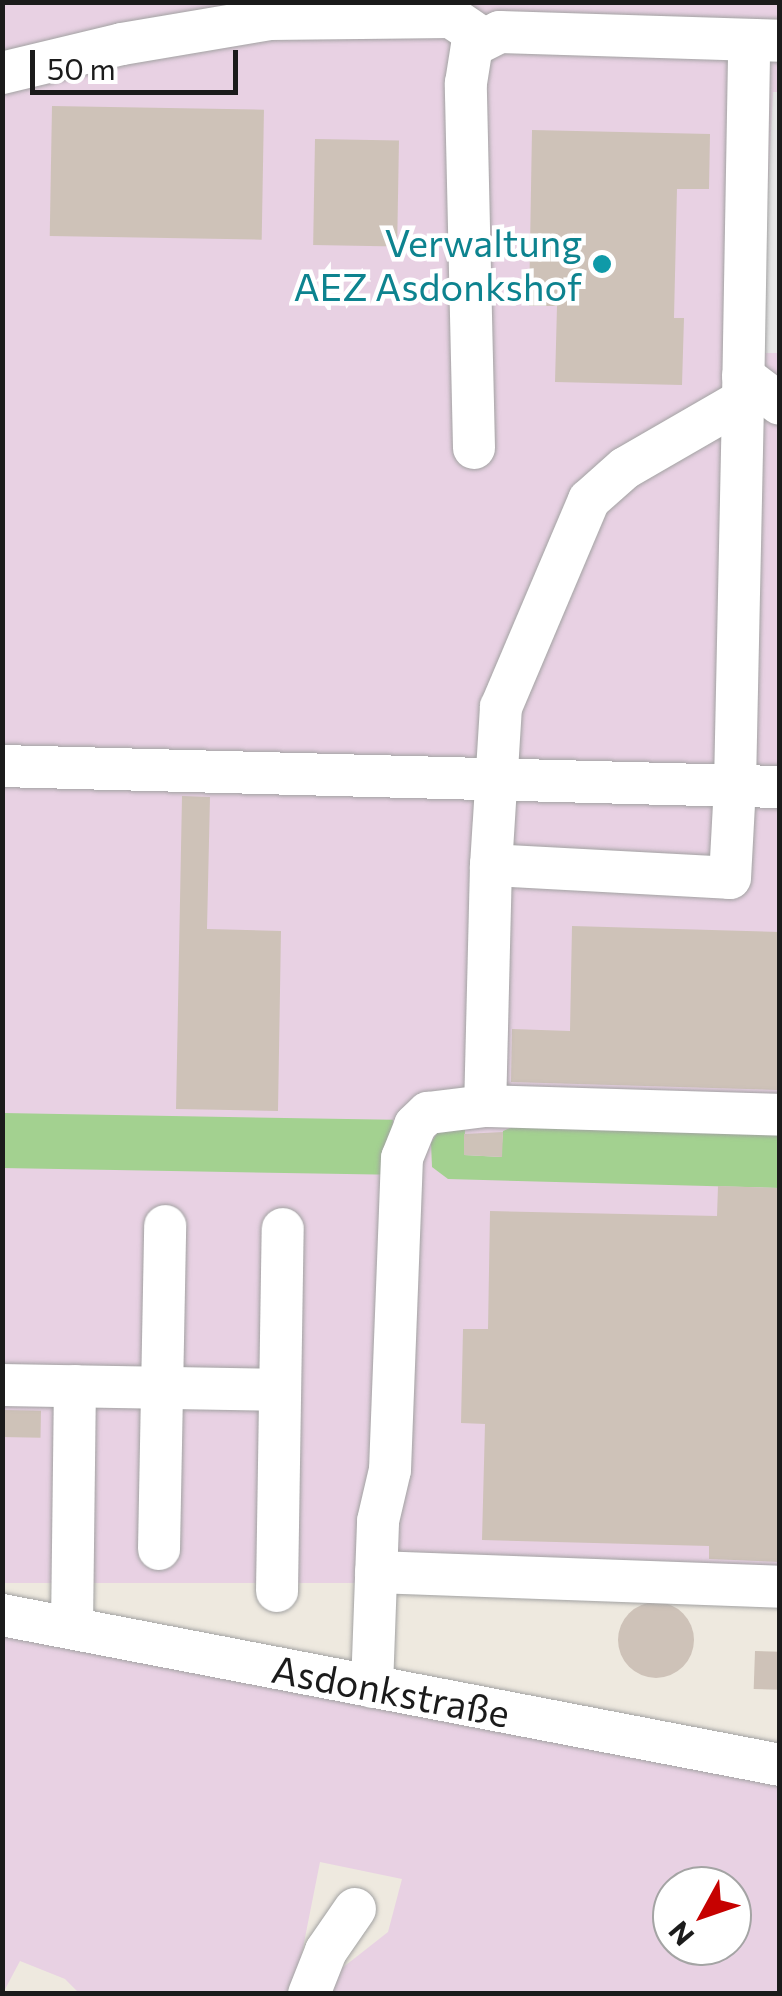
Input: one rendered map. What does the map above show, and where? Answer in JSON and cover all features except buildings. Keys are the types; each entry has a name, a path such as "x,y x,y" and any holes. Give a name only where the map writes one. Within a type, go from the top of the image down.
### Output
{"street":[{"path":"2,74 122,44 270,19 450,17 481,37 574,32 764,41 755,394 730,878 492,864"},
{"path":"474,448 466,84 467,60 481,37"},
{"path":"485,1106 496,779 507,684 589,500 625,468 755,394"},
{"path":"2,766 780,786"},
{"path":"372,1687 379,1508 390,1470 406,1140 428,1113 485,1106 780,1114"},
{"path":"159,1549 165,1226"},
{"path":"277,1591 283,1229"},
{"path":"2,1384 280,1390"},
{"path":"72,1628 75,1386"},
{"path":"376,1572 780,1587"},
{"name":"Asdonkstraße","path":"2,1615 780,1765"},
{"path":"309,1994 326,1951 355,1908"}],"shaded area":[{"path":"2,3 779,3 779,1583 2,1583"},
{"path":"773,92 779,92 779,353 760,353"},
{"path":"2,1629 779,1781 779,1993 326,1993 332,1976 388,1932 402,1879 320,1862 294,1993 79,1993 65,1979 20,1961 3,1993"}],"green space":[{"path":"3,1113 393,1120 392,1175 2,1168"},
{"path":"457,1123 465,1130 464,1155 501,1157 503,1131 517,1125 779,1127 779,1188 448,1179 432,1167 431,1143 439,1130"}],"place":[{"name":"Verwaltung AEZ Asdonkshof","path":"602,264"}]}
